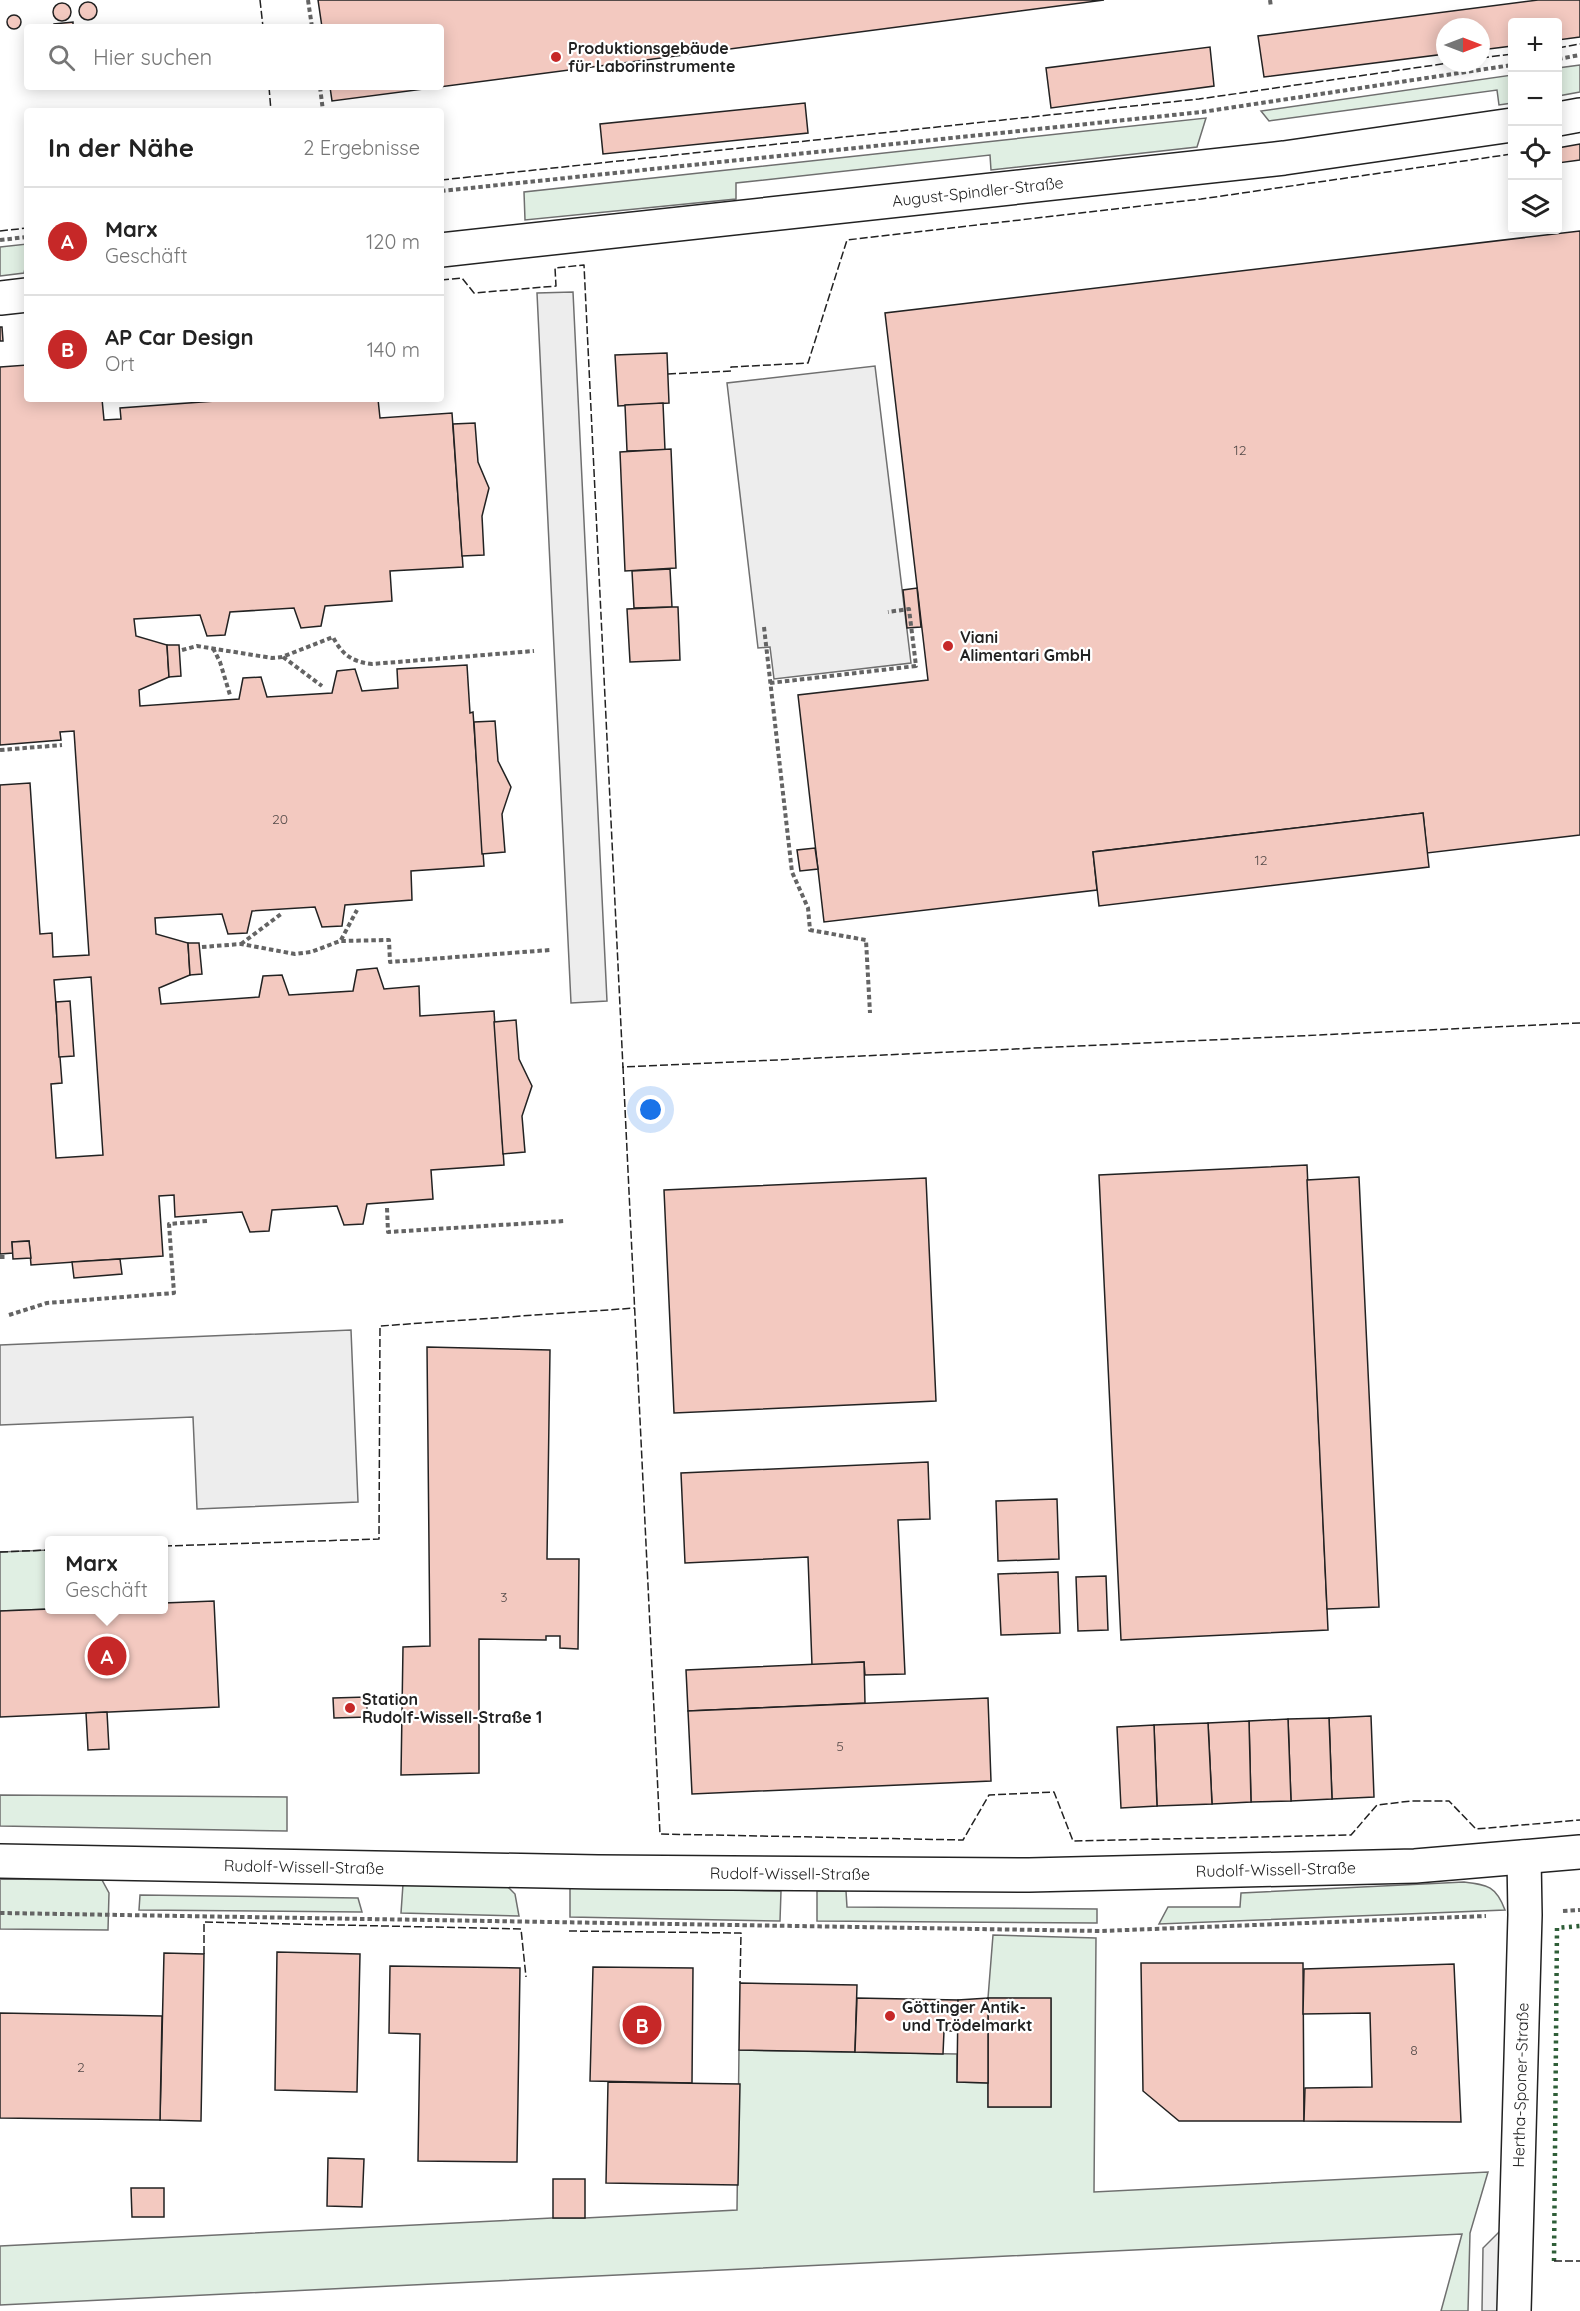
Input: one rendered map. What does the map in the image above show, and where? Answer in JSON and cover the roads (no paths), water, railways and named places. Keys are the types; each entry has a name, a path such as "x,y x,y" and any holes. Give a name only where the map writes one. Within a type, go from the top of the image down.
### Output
{"street":[{"path":"1562,118 1580,115"},
{"name":"August-Spindler-Straße","path":"444,250 1284,158 1508,126"},
{"path":"0,298 24,295"},
{"name":"Rudolf-Wissell-Straße","path":"0,1861 598,1872 1029,1875 1415,1866 1580,1852"},
{"name":"Hertha-Sponer-Straße","path":"1514,2311 1525,1915 1524,1857"}],"place":[{"name":"Produktionsgebäude für Laborinstrumente","path":"556,57"},
{"name":"Viani Alimentari GmbH","path":"948,646"},
{"name":"Marx","path":"107,1656"},
{"name":"Station Rudolf-Wissell-Straße 1","path":"350,1708"},
{"name":"Göttinger Antik- und Trödelmarkt","path":"890,2016"},
{"name":"AP Car Design","path":"642,2025"}]}
